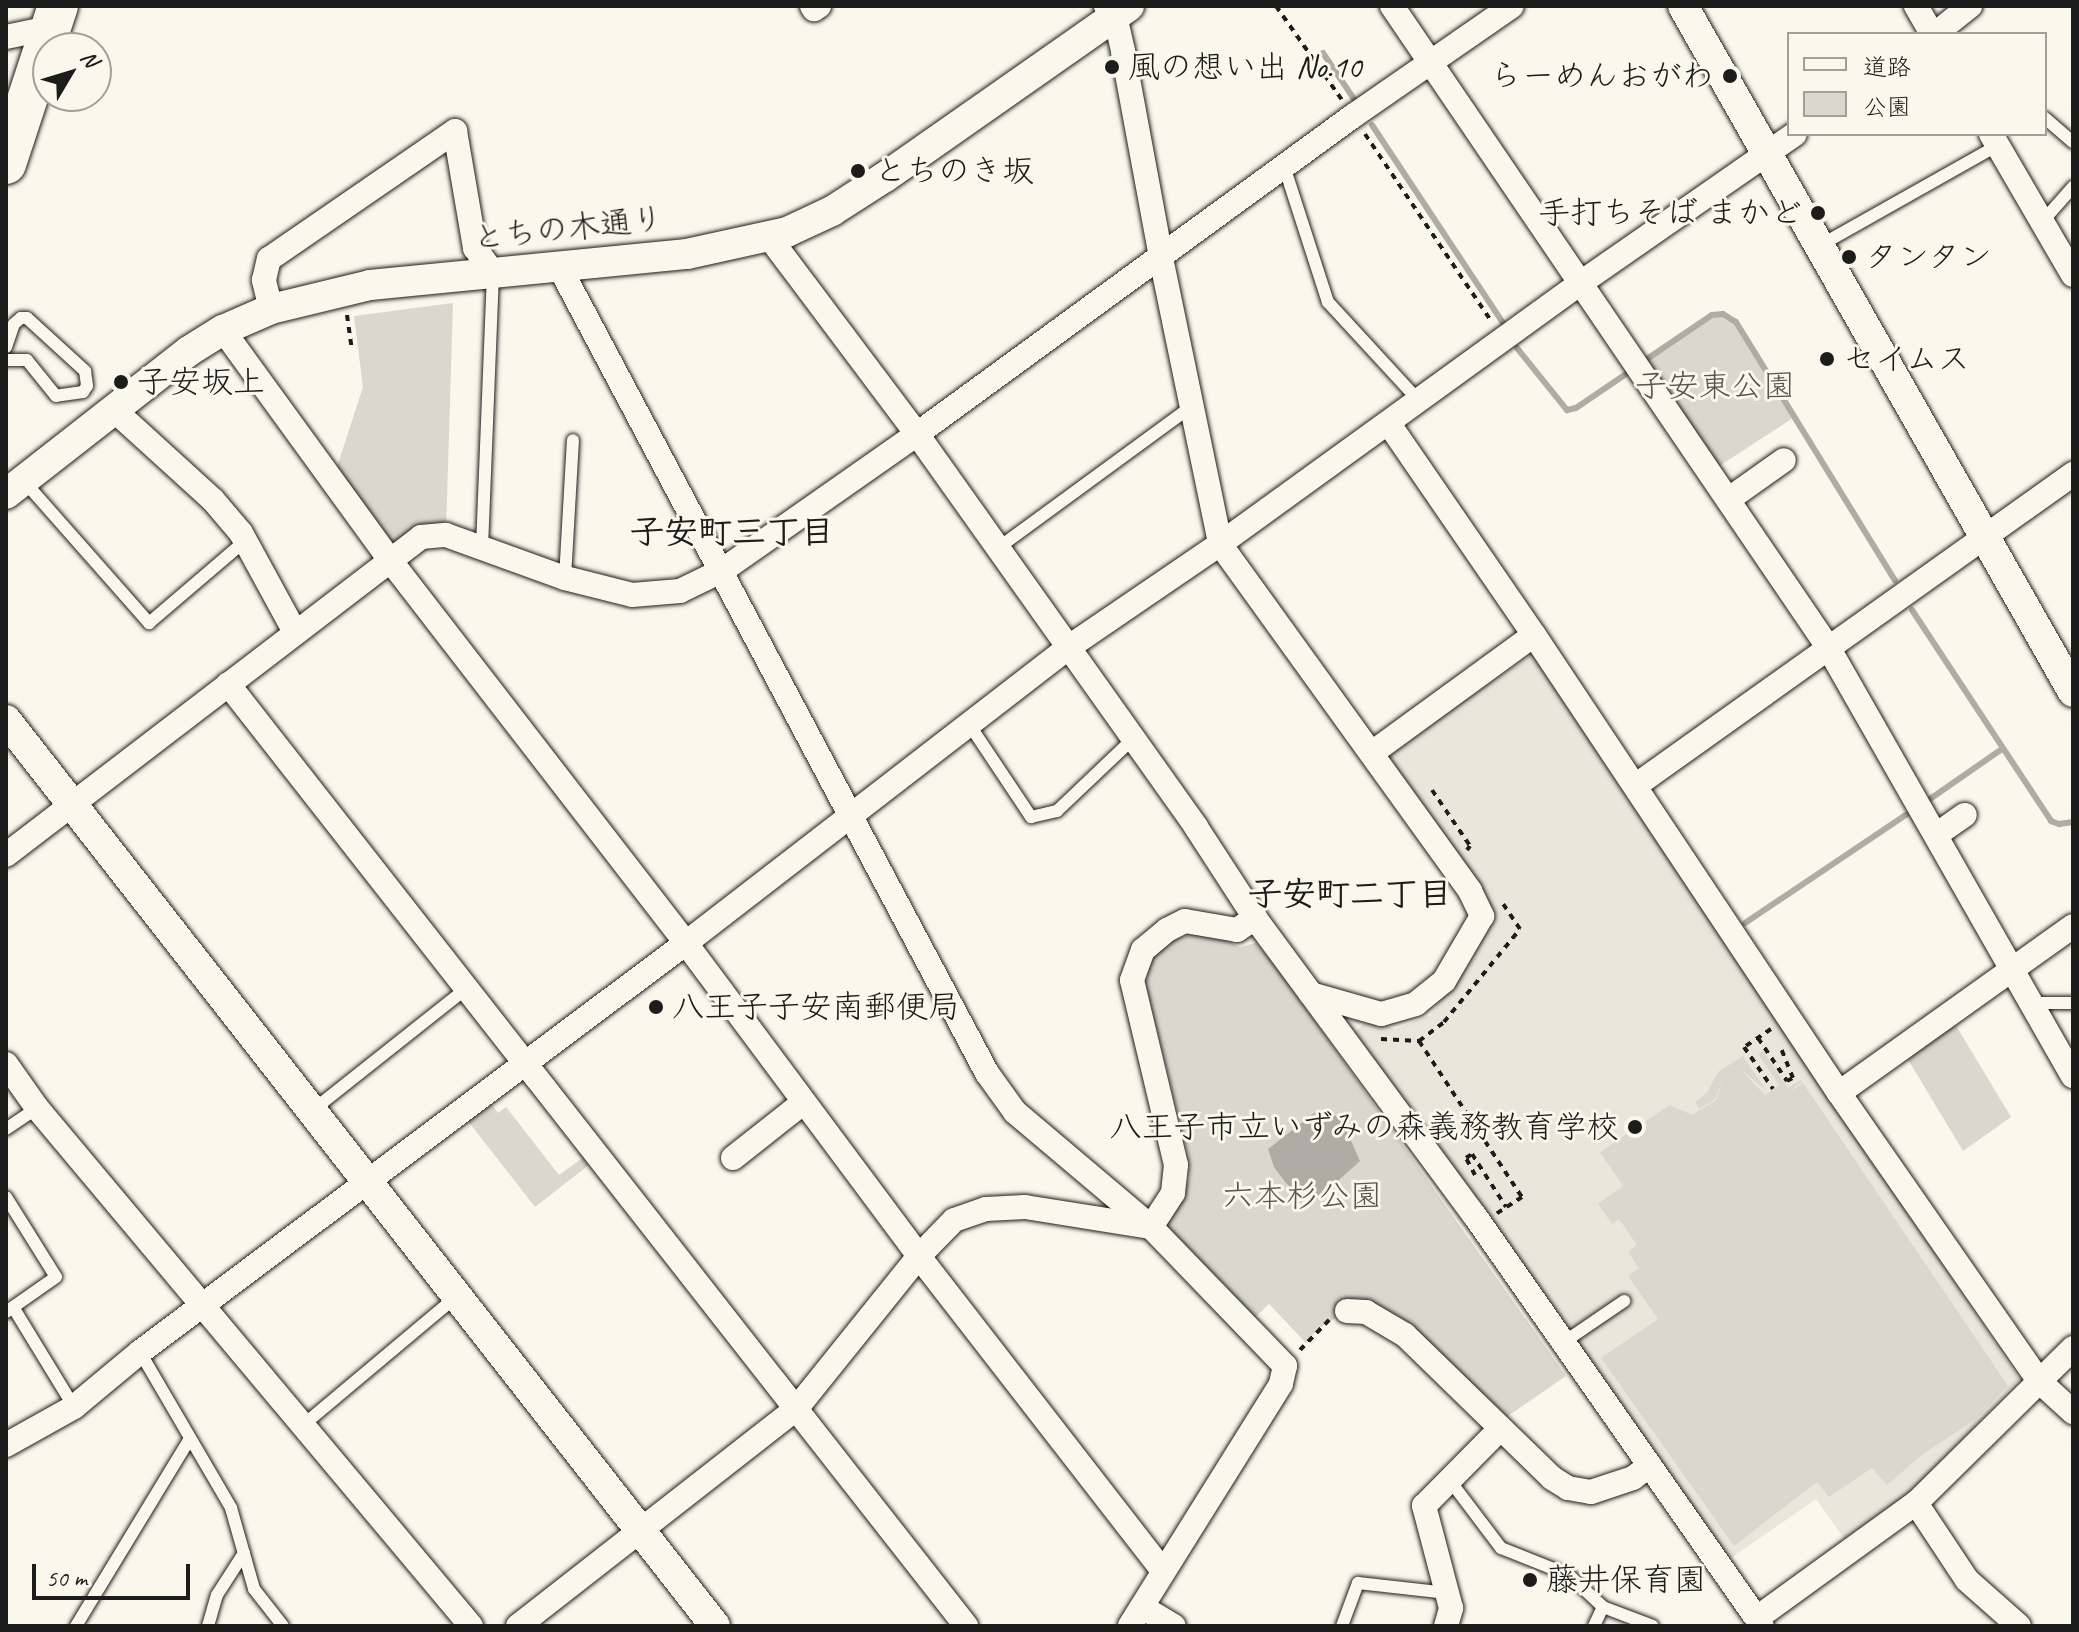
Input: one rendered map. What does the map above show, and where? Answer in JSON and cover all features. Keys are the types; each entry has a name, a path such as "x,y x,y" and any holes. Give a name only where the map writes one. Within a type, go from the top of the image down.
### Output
{"highway":[{"path":"6,164 54,17"}],"street":[{"path":"812,6 814,9 819,6"},
{"path":"1392,6 1828,647 2073,1076"},
{"path":"6,855 421,537 446,535 565,578 632,595 680,591 723,570 917,434 1353,116 1512,6"},
{"path":"1683,6 2073,692"},
{"path":"1916,6 1933,32"},
{"path":"1937,32 1970,6"},
{"path":"1117,9 1161,258 1220,544 1470,891 1482,916 1444,981 1416,1004 1381,1014 1311,994"},
{"name":"とちの木通り","path":"15,487 113,409 223,330 271,309 370,285 687,254 769,237 832,211 1117,9"},
{"path":"6,37 54,17"},
{"path":"271,309 264,280 269,259 455,131 475,248 493,273"},
{"path":"6,1445 74,1407 140,1352 686,943 1069,647 1220,544 1582,282 1792,136"},
{"path":"1994,140 2073,275"},
{"path":"769,237 917,434 1196,827 1255,918 1564,1342 1760,1622 1916,1503 2073,1348"},
{"path":"560,268 723,570 987,1073 1008,1102 1047,1141 1151,1227 1292,1358 1281,1384 1136,1616 1174,1626"},
{"path":"223,330 390,560 686,943 919,1256 1163,1571"},
{"path":"113,409 213,500 245,541 295,632"},
{"path":"1389,424 1534,635 1839,1093 2040,1382 2073,1412"},
{"path":"1729,499 1784,460"},
{"path":"1635,786 2073,474"},
{"path":"1372,753 1534,635"},
{"path":"228,684 966,1626"},
{"path":"6,720 715,1626"},
{"path":"1936,835 1965,815"},
{"path":"1151,1227 1173,1193 1176,1165 1132,980 1143,950 1167,930 1185,921 1237,930 1255,918"},
{"path":"1839,1093 2073,926"},
{"path":"6,1064 37,1108 471,1626"},
{"path":"733,1158 804,1102"},
{"path":"518,1626 796,1409 919,1256 954,1220 986,1209 1025,1207 1151,1227"},
{"path":"1347,1311 1366,1312 1405,1335 1552,1478 1583,1492 1633,1478 1650,1465"},
{"path":"1446,1626 1451,1608 1424,1506 1500,1429"},
{"path":"1916,1503 1967,1580 2019,1626"}],"lane":[{"path":"2047,120 2073,142"},
{"path":"1819,246 1994,140"},
{"path":"1284,166 1328,302 1419,401"},
{"path":"2042,222 2073,187"},
{"path":"482,547 493,273"},
{"path":"6,347 14,324 21,318 27,318 85,371 87,386 83,392 56,396 27,360 6,360"},
{"path":"998,548 1191,407"},
{"path":"565,578 573,440"},
{"path":"15,487 149,623 245,541"},
{"path":"969,724 1031,817 1057,811 1133,739"},
{"path":"312,1111 468,987"},
{"path":"2030,1003 2073,1003"},
{"path":"6,1129 37,1108"},
{"path":"6,1197 56,1277 9,1309 74,1407"},
{"path":"302,1426 457,1296"},
{"path":"1564,1342 1624,1301"},
{"path":"140,1352 231,1508 254,1589 283,1626"},
{"path":"76,1626 189,1440"},
{"path":"1451,1482 1501,1548 1569,1575 1603,1607 1653,1626"},
{"path":"208,1626 217,1595 244,1553"},
{"path":"1342,1626 1358,1583 1447,1593"},
{"path":"1594,1626 1603,1607"}],"path":[{"path":"1276,6 1505,340"},
{"path":"347,313 352,349"},
{"path":"1758,1038 1787,1081 1793,1078 1772,1028 1744,1047 1773,1089"},
{"path":"1381,1039 1419,1041 1522,1197 1493,1215"},
{"path":"1480,1186 1466,1158 1472,1154 1506,1207"},
{"path":"1292,1358 1319,1328 1347,1311"}],"shaded area":[{"name":"八王子市立いずみの森義務教育学校","path":"1533,654 2019,1379 1909,1496 1846,1541 1816,1499 1727,1561 1353,1034 1368,1019 1395,1029 1431,1015 1496,914 1386,753"},
{"path":"1318,1110 1332,1112 1344,1125 1360,1161 1312,1204 1304,1201 1285,1182 1274,1167 1268,1149"}],"green space":[{"path":"453,303 446,531 406,544 389,544 336,470 363,387 354,316"},
{"name":"子安東公園","path":"1723,314 1736,322 1796,416 1710,472 1639,365 1712,315"},
{"name":"六本杉公園","path":"1212,934 1240,947 1256,943 1276,966 1566,1376 1495,1425 1405,1335 1347,1311 1319,1328 1306,1343 1269,1304 1246,1326 1155,1231 1182,1197 1189,1179 1189,1159 1146,984 1147,971 1153,957 1175,939"},
{"path":"1949,1014 2011,1117 1963,1151 1901,1048"},
{"path":"1763,1051 1788,1088 1800,1080 1802,1082 1785,1095 1803,1083 2008,1386 1976,1419 1923,1454 1887,1485 1872,1468 1829,1497 1817,1482 1734,1546 1601,1358 1658,1319 1628,1276 1639,1268 1628,1252 1637,1245 1619,1219 1612,1224 1598,1204 1623,1186 1600,1152 1670,1105 1692,1115 1716,1100 1723,1080 1715,1099 1699,1109 1695,1102 1707,1093 1718,1072 1743,1056 1766,1090 1740,1069 1765,1095 1779,1085 1758,1054"},
{"path":"491,1103 498,1113 506,1107 559,1175 588,1154 594,1161 535,1207 468,1121"}],"waterway":[{"path":"1323,53 1354,99"},
{"path":"1372,125 1503,323"},
{"path":"1644,361 1712,315 1723,314 1736,322 1895,580"},
{"path":"1517,348 1567,410 1576,408 1626,374"},
{"path":"1912,610 2051,821 2059,824 2073,822"},
{"path":"1930,799 2002,749"},
{"path":"1745,923 1906,815"}],"place":[{"name":"風の想い出 No.10","path":"1112,67"},
{"name":"らーめんおがわ","path":"1730,76"},
{"name":"とちのき坂","path":"858,171"},
{"name":"手打ちそば まかど","path":"1818,213"},
{"name":"タンタン","path":"1849,257"},
{"name":"セイムス","path":"1827,359"},
{"name":"子安坂上","path":"121,382"},
{"name":"八王子子安南郵便局","path":"656,1007"},
{"name":"八王子市立いずみの森義務教育学校","path":"1635,1127"},
{"name":"藤井保育園","path":"1530,1580"}],"district":[{"name":"子安町三丁目","path":"732,532"},
{"name":"子安町二丁目","path":"1350,894"}]}
